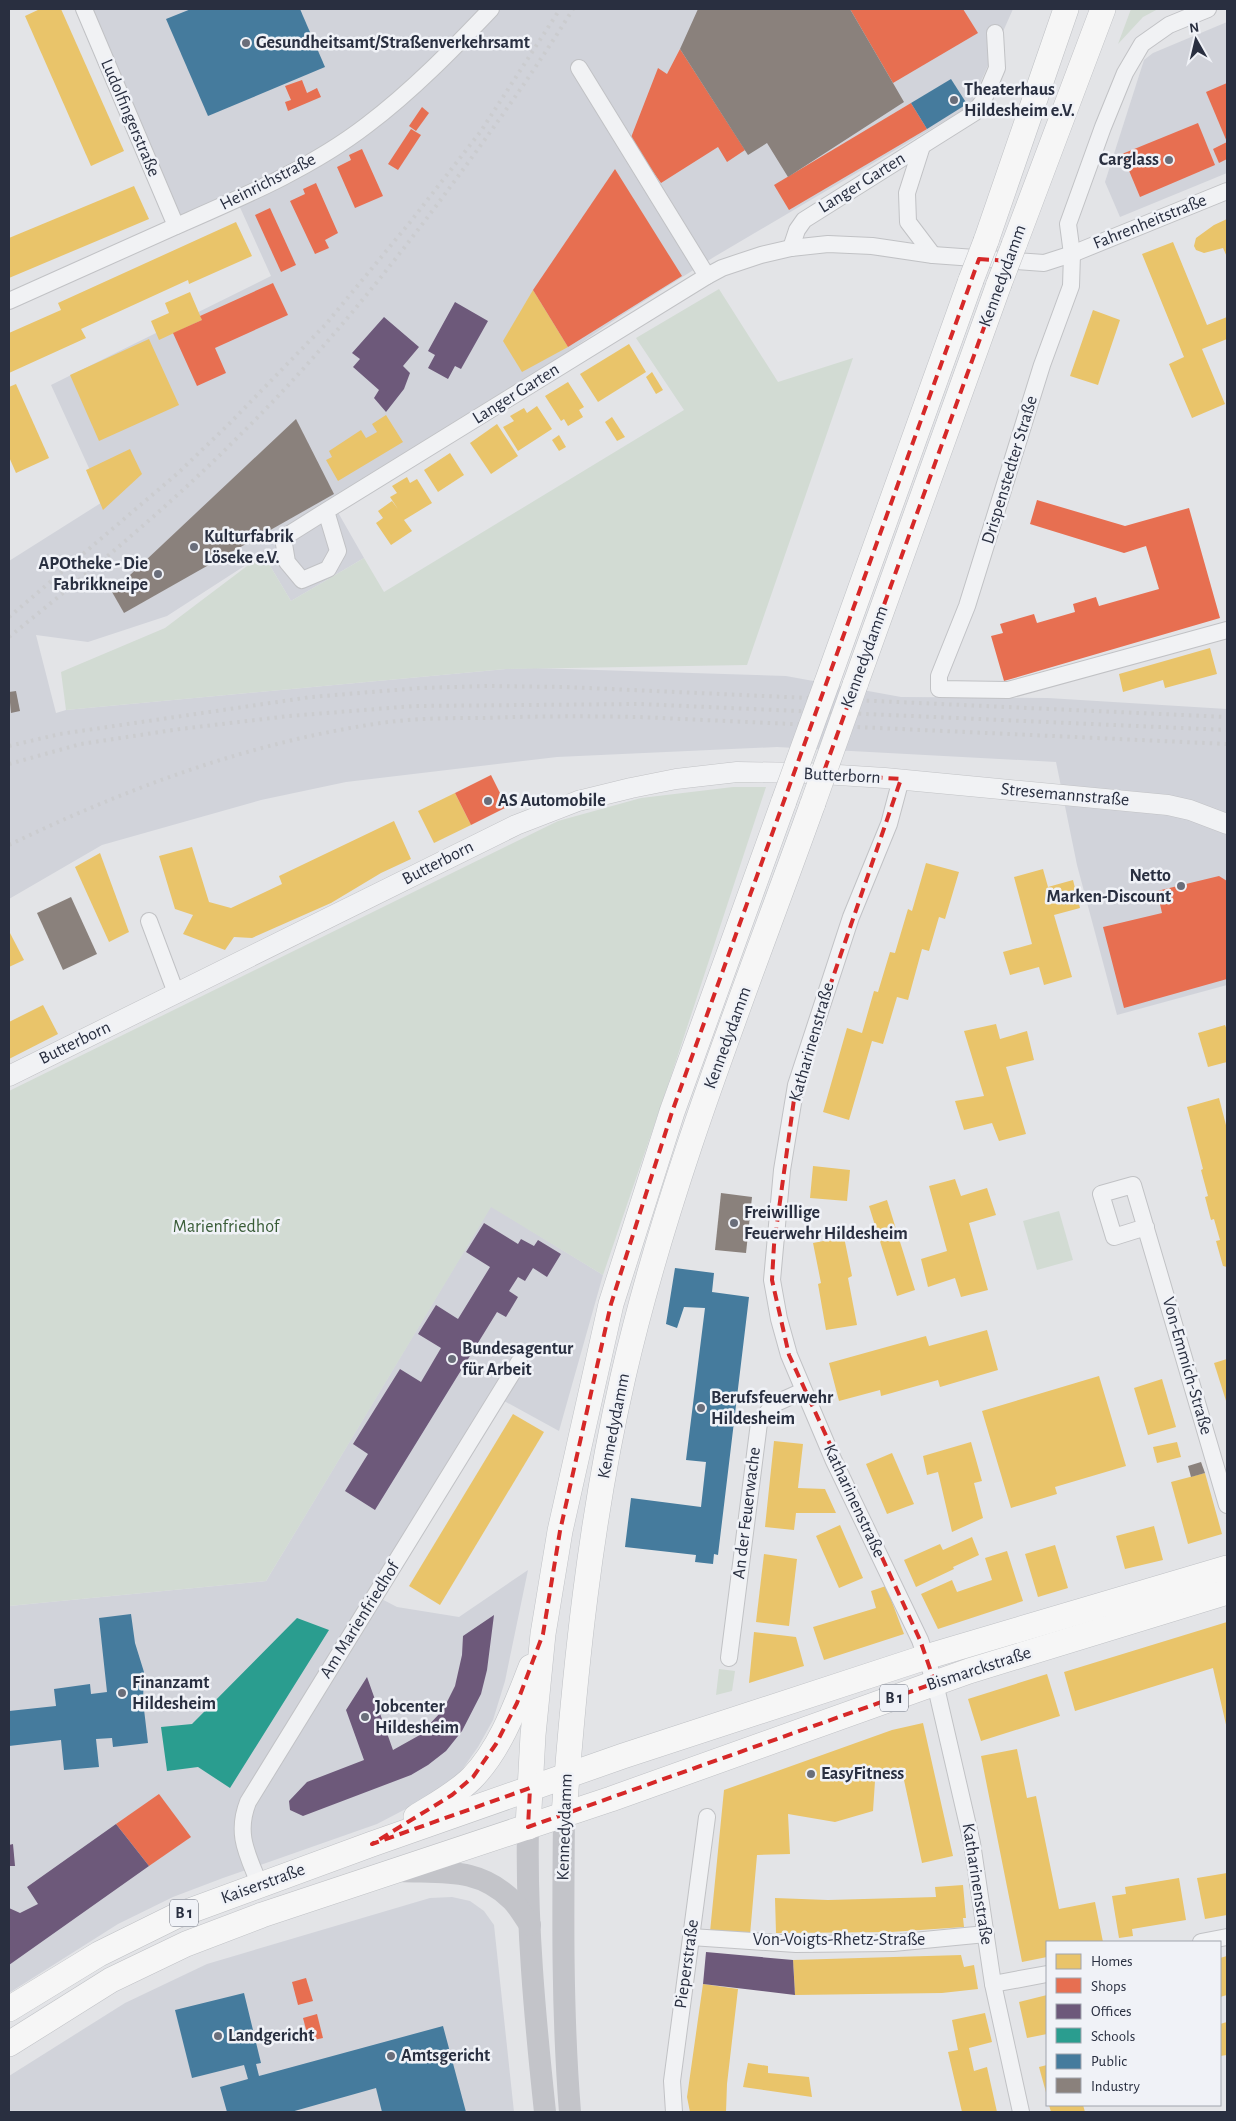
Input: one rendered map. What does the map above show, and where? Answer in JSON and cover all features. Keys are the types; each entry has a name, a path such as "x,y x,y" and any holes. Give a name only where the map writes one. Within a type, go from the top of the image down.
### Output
{"main road":[{"name":"Kennedydamm","path":"545,2112 538,2046 530,1925 528,1827 533,1735 543,1634 568,1494 611,1304 672,1112 986,241 1066,9"},
{"name":"Kennedydamm","path":"570,2112 566,2064 563,1961 564,1815 592,1535 622,1378 675,1188 1014,245 1104,9"},
{"name":"Bismarckstraße","path":"567,1776 926,1657 1227,1568"},
{"name":"Bismarckstraße","path":"564,1815 934,1683 1227,1592"},
{"path":"372,1844 452,1795 472,1777 496,1744 517,1703 543,1634"},
{"name":"B 1","path":"530,1788 567,1776"},
{"name":"Kaiserstraße","path":"9,2009 99,1954 176,1916 530,1788"},
{"name":"B 1","path":"528,1827 564,1815"},
{"name":"Kaiserstraße","path":"9,2044 111,1980 186,1944 262,1915 528,1827"},
{"path":"396,1870 466,1874 482,1878 512,1900 530,1925"}],"street":[{"name":"Ludolfingerstraße","path":"84,9 176,226"},
{"name":"Heinrichstraße","path":"9,301 219,208 309,163 366,126 457,45 491,9"},
{"name":"Drispenstedter Straße","path":"1208,9 1169,25 1142,44 1125,73 1103,127 1068,224 1072,254 1071,286 1042,366 967,606 939,676 939,689 1008,690 1227,630"},
{"name":"Langer Garten","path":"791,248 797,230 804,220 974,113 983,102 997,68 995,33"},
{"path":"579,68 707,276"},
{"name":"Langer Garten","path":"922,146 907,193 908,222 933,255"},
{"name":"Fahrenheitstraße","path":"1072,254 1227,191"},
{"name":"Langer Garten","path":"326,511 707,276 736,263 791,248 828,244 872,246 933,255 1044,263 1072,254"},
{"name":"Butterborn","path":"9,1076 474,845 551,810 578,801 676,779 738,772 901,779"},
{"name":"Stresemannstraße","path":"901,779 1168,806 1190,810 1227,824"},
{"name":"Katharinenstraße","path":"901,779 889,824 851,917 796,1085 782,1170 772,1280 779,1319 789,1355 803,1390 926,1657 934,1683 972,1843 993,1984 1021,2112"},
{"path":"150,921 176,993"},
{"name":"Von-Emmich-Straße","path":"1146,1227 1227,1505"},
{"name":"Am Marienfriedhof","path":"260,1886 246,1850 242,1830 242,1817 248,1802 519,1362"},
{"name":"An der Feuerwache","path":"729,1658 759,1423 774,1404 803,1390"},
{"name":"Pieperstraße","path":"674,2112 672,2081 707,1817"},
{"name":"Von-Voigts-Rhetz-Straße","path":"691,1937 796,1944 854,1944 893,1943 986,1934"},
{"path":"1205,1941 1227,1936"},
{"path":"993,1984 1046,1974"}],"highlighted area":[{"path":"979,259 1008,261 823,774 901,779 796,1085 774,1245 772,1280 789,1355 920,1640 935,1683 528,1827 530,1788 372,1844 452,1795 473,1777 496,1744 517,1703 543,1634 560,1531 611,1304 672,1112"}],"shaded area":[{"path":"89,9 1013,9 970,106 714,257 619,317 336,509 364,558 291,601 263,554 167,616 88,642 36,635 56,713 66,710 506,669 534,668 786,676 901,697 1048,698 1227,709 1227,985 1117,1015 1077,865 1056,762 777,747 557,757 346,782 261,800 102,845 9,899 9,561 104,501 51,385 271,276 238,203 183,229"},
{"path":"1227,22 1227,173 1120,217 1105,182 1144,60 1153,53"},
{"path":"491,1206 603,1275 559,1431 495,1396 370,1593 397,1607 459,1617 528,1570 505,1681 493,1720 478,1747 457,1777 423,1800 377,1824 173,1897 118,1924 9,1993 9,1606 266,1581"},
{"path":"452,1897 470,1901 484,1911 494,1925 514,2112 9,2112 9,2076 125,2003 207,1964 430,1898"}],"green space":[{"path":"1131,9 1158,9 1143,17 1118,44"},
{"path":"719,289 778,382 853,358 747,665 506,669 66,710 61,672 165,628 263,554 291,601 364,558 384,592 684,410 636,338"},
{"name":"Marienfriedhof","path":"733,787 766,787 603,1275 491,1207 266,1581 9,1606 9,1091 558,821 641,798"},
{"path":"1059,1211 1073,1260 1037,1270 1023,1221"},
{"path":"719,1669 735,1671 732,1691 716,1695"}],"building: Homes":[{"path":"40,9 61,9 124,151 91,166 25,16"},
{"path":"134,186 149,219 9,278 9,238"},
{"path":"1227,219 1227,257 1223,248 1204,253 1196,250 1194,246 1196,238 1214,225"},
{"path":"236,222 252,256 189,284 188,280 81,329 86,338 9,373 9,333 61,310 58,303"},
{"path":"1173,242 1207,325 1227,317 1227,339 1202,349 1225,404 1192,418 1169,364 1184,357 1142,254"},
{"path":"533,290 568,347 522,372 503,341"},
{"path":"190,292 202,320 159,340 151,321 169,313 165,303"},
{"path":"1093,310 1120,320 1098,385 1070,376"},
{"path":"149,339 179,405 99,441 70,375"},
{"path":"629,344 646,372 598,402 580,374"},
{"path":"652,372 663,390 656,394 646,377"},
{"path":"568,382 584,407 579,410 583,417 568,426 564,419 561,421 545,396"},
{"path":"16,384 49,458 16,473 9,457 9,387"},
{"path":"537,406 552,429 518,451 503,427 514,421 510,416 524,408 527,413"},
{"path":"386,415 403,442 338,481 326,460 332,457 329,451 361,430 366,438 377,432 372,424"},
{"path":"612,417 625,437 617,441 605,422"},
{"path":"497,424 518,456 491,474 470,443"},
{"path":"559,435 566,447 559,451 552,440"},
{"path":"130,449 142,474 103,510 86,470"},
{"path":"450,453 464,475 438,492 424,470"},
{"path":"407,477 410,483 417,479 432,503 404,520 412,531 391,545 376,523 383,518 378,511 392,501 398,509 390,497 397,493 392,486"},
{"path":"1210,648 1217,674 1165,688 1163,680 1123,692 1119,674"},
{"path":"455,793 471,825 434,843 418,811"},
{"path":"394,821 411,859 381,873 331,903 252,938 234,937 225,950 183,934 193,915 175,909 159,856 192,847 209,902 231,908 282,884 279,876"},
{"path":"100,853 129,932 109,942 75,867"},
{"path":"926,863 959,872 945,919 939,917 929,951 922,949 908,1000 897,997 883,1044 872,1041 849,1120 823,1112 847,1028 862,1033 874,991 878,992 890,952 895,953 908,909 912,911"},
{"path":"1043,869 1048,887 1073,880 1080,908 1054,915 1072,977 1044,985 1039,967 1010,975 1003,952 1032,944 1014,877"},
{"path":"9,933 24,960 9,967"},
{"path":"43,1005 58,1034 9,1059 9,1022"},
{"path":"996,1024 1000,1039 1027,1031 1034,1060 1006,1067 1026,1134 999,1141 992,1123 964,1130 955,1101 984,1096 964,1031"},
{"path":"1225,1025 1227,1030 1227,1062 1208,1067 1198,1033"},
{"path":"1219,1098 1227,1129 1227,1267 1223,1266 1216,1241 1220,1240 1214,1219 1211,1220 1205,1197 1208,1196 1201,1170 1203,1169 1187,1107"},
{"path":"813,1166 850,1170 847,1201 810,1198"},
{"path":"955,1179 961,1196 987,1188 996,1215 969,1223 988,1290 961,1297 955,1278 928,1287 921,1259 947,1251 929,1186"},
{"path":"887,1200 915,1290 897,1296 869,1206"},
{"path":"844,1237 852,1276 848,1278 857,1325 826,1330 818,1284 821,1283 813,1243"},
{"path":"987,1330 998,1370 940,1387 938,1380 881,1396 880,1390 839,1401 829,1363 926,1336 929,1346"},
{"path":"1227,1359 1227,1404 1214,1363"},
{"path":"1099,1376 1126,1466 1055,1487 1057,1494 1011,1508 982,1411"},
{"path":"1162,1379 1176,1427 1148,1435 1134,1388"},
{"path":"513,1414 544,1432 440,1605 409,1586"},
{"path":"774,1441 803,1444 798,1488 825,1489 836,1513 796,1513 794,1530 765,1527"},
{"path":"971,1442 982,1481 974,1483 983,1518 952,1532 938,1472 927,1475 923,1456"},
{"path":"1177,1442 1181,1457 1157,1463 1153,1447"},
{"path":"892,1453 914,1504 887,1514 866,1464"},
{"path":"1205,1473 1222,1534 1188,1544 1171,1482"},
{"path":"840,1525 863,1578 839,1588 816,1536"},
{"path":"1154,1526 1163,1560 1125,1569 1116,1536"},
{"path":"972,1537 979,1555 916,1587 904,1560 940,1544 943,1550"},
{"path":"1055,1545 1068,1588 1038,1597 1025,1554"},
{"path":"1007,1551 1023,1601 938,1629 921,1594 952,1580 957,1592 992,1580 985,1558"},
{"path":"764,1554 797,1559 789,1626 756,1622"},
{"path":"886,1586 904,1634 824,1660 813,1627 876,1608 871,1591"},
{"path":"1227,1622 1227,1729 1213,1668 1075,1711 1064,1672"},
{"path":"754,1632 796,1637 804,1666 749,1683"},
{"path":"1047,1674 1060,1716 981,1741 968,1699"},
{"path":"923,1723 953,1856 922,1863 902,1771 875,1781 873,1811 835,1822 788,1814 790,1854 757,1855 750,1935 710,1932 724,1790 892,1730"},
{"path":"1017,1749 1027,1798 1036,1796 1059,1909 1095,1902 1103,1941 1046,1941 1046,1957 1022,1962 981,1756"},
{"path":"1227,1873 1227,1915 1205,1919 1197,1878"},
{"path":"1179,1878 1186,1920 1132,1929 1133,1936 1119,1938 1112,1896 1126,1894 1125,1887"},
{"path":"963,1885 966,1918 963,1918 964,1927 891,1932 776,1933 775,1898 828,1900 936,1897 935,1887"},
{"path":"961,1955 964,1967 974,1965 978,1989 942,1993 795,1995 793,1960"},
{"path":"1227,1956 1227,1995 1221,1997 1221,1958"},
{"path":"703,1984 738,1989 727,2084 726,2112 690,2112 687,2097"},
{"path":"1046,1995 1046,2034 1027,2038 1019,2002"},
{"path":"985,2013 992,2042 969,2048 974,2071 987,2067 997,2112 962,2112 948,2052 958,2050 952,2020"},
{"path":"1227,2022 1227,2055 1221,2056 1221,2024"},
{"path":"748,2063 768,2066 768,2073 809,2077 812,2097 743,2087"},
{"path":"1046,2065 1046,2092 1039,2067"},
{"path":"1049,2106 1083,2106 1085,2112 1051,2112"}],"building: Shops":[{"path":"850,9 963,9 978,33 893,83"},
{"path":"680,49 745,150 727,162 718,147 661,183 630,140 658,68 667,74"},
{"path":"302,80 307,93 317,88 321,97 288,111 285,102 291,100 285,86"},
{"path":"1227,83 1227,142 1206,92"},
{"path":"911,103 927,129 789,210 774,185"},
{"path":"422,107 429,113 416,131 409,126"},
{"name":"Carglass","path":"1198,123 1215,165 1140,197 1122,154"},
{"path":"411,129 421,135 398,170 388,164"},
{"path":"1227,142 1227,159 1219,163 1213,149"},
{"path":"362,149 383,196 355,208 337,167 351,160 349,155"},
{"path":"615,169 682,276 568,347 533,290"},
{"path":"316,183 338,233 325,240 329,248 315,254 290,201 305,194 303,189"},
{"path":"270,208 296,265 281,272 255,215"},
{"path":"273,283 288,315 215,348 226,373 197,386 173,333 202,320 200,316"},
{"path":"1037,500 1125,526 1189,508 1220,618 1004,681 991,636 1003,633 1000,624 1034,614 1037,623 1075,612 1073,604 1096,597 1099,606 1159,589 1146,546 1124,553 1030,524"},
{"path":"491,775 507,807 471,825 455,793"},
{"path":"1219,876 1227,881 1227,979 1124,1008 1103,927 1162,913 1157,891"},
{"path":"159,1794 191,1837 149,1866 116,1824"},
{"path":"306,1978 313,2001 298,2005 292,1982"},
{"path":"317,2014 323,2038 309,2041 303,2018"}],"building: Offices":[{"path":"455,302 488,321 461,369 455,366 448,379 428,368 435,355 428,351"},
{"path":"384,317 419,347 403,366 410,373 404,389 386,412 374,398 379,390 353,367 360,359 352,353"},
{"name":"Bundesagentur für Arbeit","path":"484,1223 518,1244 521,1239 534,1246 538,1240 561,1254 547,1277 533,1268 525,1281 518,1277 509,1291 518,1297 506,1317 497,1312 375,1510 345,1491 368,1454 353,1444 400,1369 421,1382 441,1348 418,1334 436,1305 458,1319 490,1267 466,1252"},
{"name":"Jobcenter Hildesheim","path":"494,1615 487,1670 481,1694 462,1731 446,1751 411,1775 303,1816 290,1810 289,1801 307,1782 364,1760 346,1710 367,1677 393,1750 418,1736 443,1710 455,1686 462,1655 463,1636"},
{"path":"116,1824 149,1866 9,1965 9,1908 20,1913 38,1904 27,1887"},
{"path":"13,1844 15,1866 9,1866 9,1845"},
{"path":"706,1952 793,1960 795,1995 703,1984"}],"building: Schools":[{"path":"297,1618 329,1630 230,1788 198,1767 167,1771 161,1727 192,1724"}],"building: Public":[{"name":"Gesundheitsamt/Straßenverkehrsamt","path":"191,9 300,9 325,67 208,116 166,19"},
{"path":"951,79 967,104 927,129 911,103"},
{"path":"675,1268 714,1273 712,1292 749,1297 718,1555 714,1554 713,1564 695,1562 696,1555 625,1547 631,1498 701,1507 706,1462 686,1460 705,1308 684,1307 677,1328 666,1324"},
{"name":"Finanzamt Hildesheim","path":"131,1614 135,1643 144,1672 143,1701 148,1743 113,1747 112,1738 96,1739 99,1767 64,1770 61,1740 9,1746 9,1711 56,1706 54,1689 90,1684 91,1694 107,1692 99,1618"},
{"name":"Amtsgericht","path":"244,1993 261,2063 256,2064 259,2076 443,2026 466,2112 382,2112 376,2088 291,2112 227,2112 220,2087 248,2079 244,2065 192,2078 175,2010"}],"building: Industry":[{"path":"698,9 850,9 904,102 788,177 767,143 748,155 680,49"},
{"path":"296,419 334,494 124,613 112,592"},
{"path":"16,691 20,711 11,713 9,692"},
{"path":"71,897 97,954 63,970 37,913"},
{"name":"Freiwillige Feuerwehr Hildesheim","path":"721,1193 752,1197 746,1253 715,1250"},
{"path":"1201,1462 1205,1473 1191,1477 1188,1466"}],"railway":[{"path":"9,617 178,473 229,424 326,324 411,221 481,131 560,9"},
{"path":"9,637 98,564 185,488 294,379 395,260 442,198 542,58 573,9"},
{"path":"9,746 60,734 311,697 420,688 487,686 566,687 1227,717"},
{"path":"9,764 81,744 180,729 289,716 414,706 640,704 1227,730"},
{"path":"9,845 144,786 237,755 333,731 407,720 445,718 639,717 1227,744"}],"place":[{"name":"Gesundheitsamt/Straßenverkehrsamt","path":"246,43"},
{"name":"Theaterhaus Hildesheim e.V.","path":"954,100"},
{"name":"Carglass","path":"1169,160"},
{"name":"Kulturfabrik Löseke e.V.","path":"194,547"},
{"name":"APOtheke - Die Fabrikkneipe","path":"158,574"},
{"name":"AS Automobile","path":"488,801"},
{"name":"Netto Marken-Discount","path":"1181,886"},
{"name":"Freiwillige Feuerwehr Hildesheim","path":"734,1223"},
{"name":"Bundesagentur für Arbeit","path":"452,1359"},
{"name":"Berufsfeuerwehr Hildesheim","path":"701,1408"},
{"name":"Finanzamt Hildesheim","path":"122,1693"},
{"name":"Jobcenter Hildesheim","path":"365,1717"},
{"name":"EasyFitness","path":"811,1774"},
{"name":"Landgericht","path":"218,2036"},
{"name":"Amtsgericht","path":"391,2056"}]}
